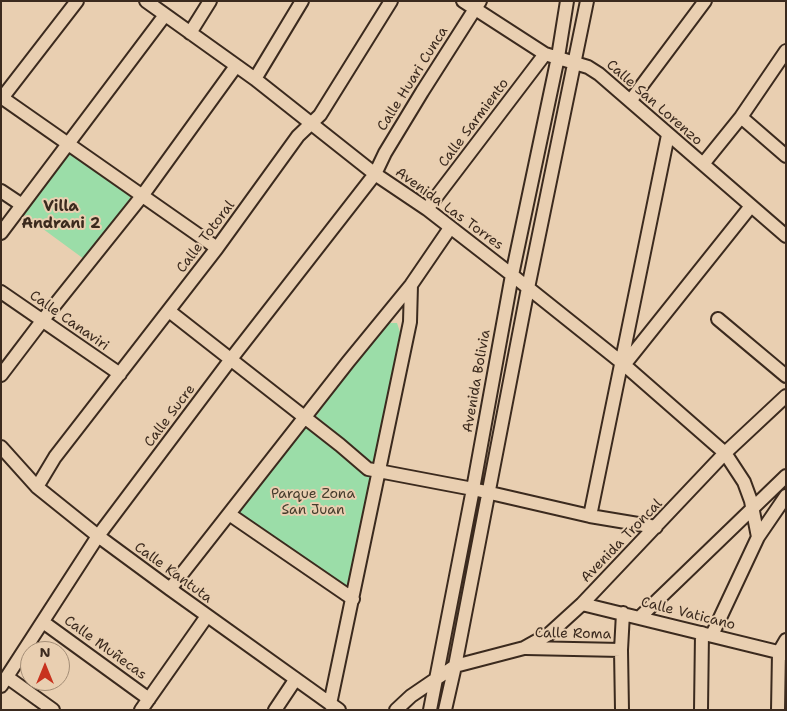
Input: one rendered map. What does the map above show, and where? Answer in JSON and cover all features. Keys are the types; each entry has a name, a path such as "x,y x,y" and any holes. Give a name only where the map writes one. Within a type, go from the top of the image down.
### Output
{"street":[{"path":"77,1 2,98 217,248"},
{"name":"Avenida Las Torres","path":"146,1 255,79 376,174 427,210 512,275 622,363 725,453 744,482 758,537"},
{"path":"190,34 210,1"},
{"path":"255,79 302,1"},
{"name":"Calle Totoral","path":"37,487 55,457 217,248 298,136 320,115 391,1"},
{"name":"Calle San Lorenzo","path":"463,1 477,5 552,56 588,67 599,74 786,236"},
{"name":"Avenida Bolivia","path":"430,710 473,489 552,56 567,1"},
{"path":"445,710 587,1"},
{"path":"631,100 706,1"},
{"name":"Calle Huari Cunca","path":"376,174 385,153 477,5"},
{"path":"1,233 165,16"},
{"path":"703,164 741,117 786,51"},
{"name":"Calle Sarmiento","path":"427,210 552,56"},
{"path":"1,375 142,196 236,66"},
{"path":"741,117 786,156"},
{"path":"590,516 668,135"},
{"name":"Calle Sucre","path":"4,682 98,536 231,360 376,174"},
{"path":"1,192 22,205"},
{"path":"622,363 751,206"},
{"path":"170,589 411,285 450,228"},
{"path":"334,707 352,599 410,322 411,285"},
{"name":"Calle Canaviri","path":"1,292 120,374"},
{"path":"169,311 368,469 488,492 590,516 656,527"},
{"path":"718,319 786,376"},
{"name":"Avenida Troncal","path":"455,666 524,648 549,634 582,604 725,453 786,396"},
{"name":"Calle Kantuta","path":"1,447 37,487 98,536 334,707"},
{"path":"640,617 786,476"},
{"path":"701,710 707,634 758,537 786,496"},
{"path":"229,514 352,599"},
{"name":"Calle Vaticano","path":"582,604 782,653"},
{"path":"622,613 622,710"},
{"path":"146,706 207,616"},
{"name":"Calle Muñecas","path":"43,622 146,706"},
{"path":"778,710 782,653 786,640"},
{"name":"Calle Roma","path":"524,648 621,650"},
{"path":"396,710 411,696 455,666"},
{"path":"275,710 295,680"},
{"path":"4,682 53,710"}],"green space":[{"path":"70,153 131,197 84,259 24,215"},
{"name":"Parque Zona San Juan","path":"389,323 397,323 400,332 374,464 316,416 353,365"},
{"name":"Parque Zona San Juan","path":"305,427 370,477 349,590 238,515"}],"district":[{"name":"Villa Andrani 2","path":"61,216"}]}
